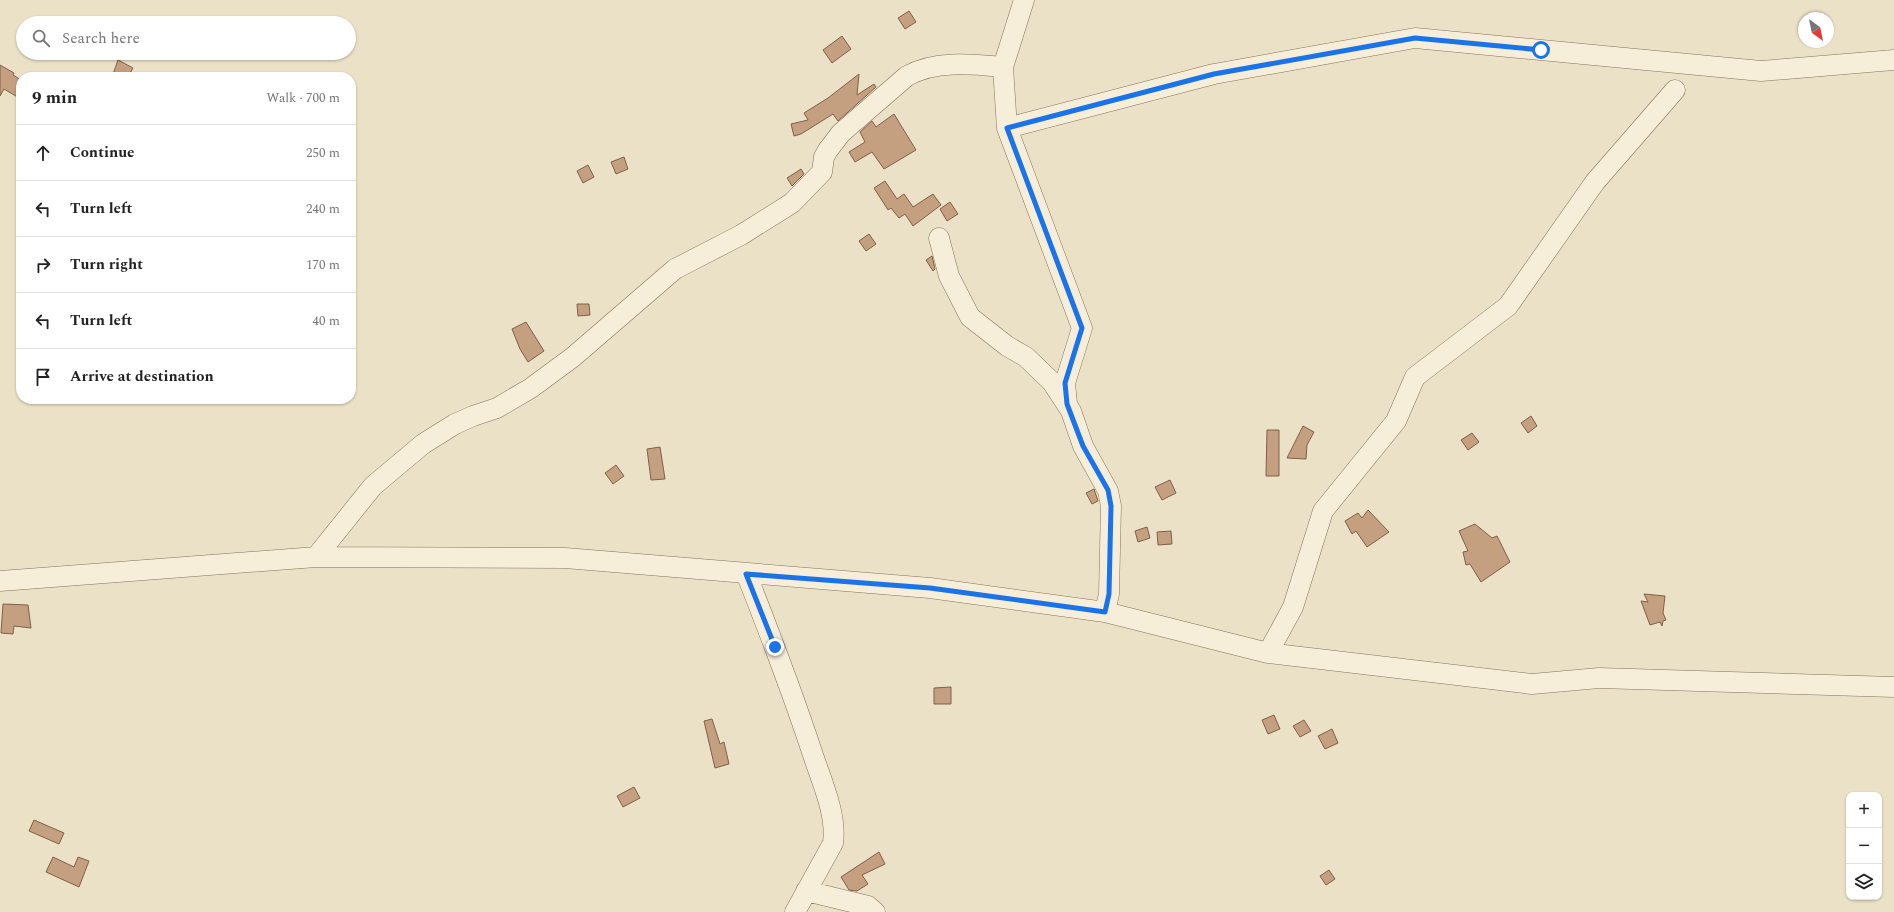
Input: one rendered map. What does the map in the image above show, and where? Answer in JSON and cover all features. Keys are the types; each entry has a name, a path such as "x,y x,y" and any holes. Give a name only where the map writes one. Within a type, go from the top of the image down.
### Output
{"street":[{"path":"1024,0 1003,67 1007,128 1082,328 1065,383 1067,404"},
{"path":"1007,128 1214,74 1415,38 1761,71 1894,60"},
{"path":"316,557 373,486 423,444 455,424 497,408 531,388 573,357 675,269 741,235 792,203 822,172 824,157 841,133 907,76 919,69 939,66 968,64 1003,67"},
{"path":"1268,653 1293,607 1323,511 1396,421 1415,377 1508,306 1595,182 1675,90"},
{"path":"939,238 949,276 970,317 1007,346 1026,357 1052,382 1067,404 1083,446 1108,490 1111,506 1109,594 1105,612"},
{"path":"0,581 316,557 565,558 930,588 1105,612 1268,653 1532,684 1599,678 1894,687"},
{"path":"746,574 792,691 824,786 835,831 833,843 795,912"},
{"path":"806,890 868,906 875,912"}],"building":[{"path":"909,11 916,22 905,29 898,18"},
{"path":"842,36 851,49 832,63 823,50"},
{"path":"118,60 133,68 131,72 114,72"},
{"path":"0,65 14,73 13,75 16,77 16,96 4,89 0,96"},
{"path":"859,74 857,95 874,84 876,87 838,121 833,114 801,134 794,136 791,124 808,120 804,113 828,98"},
{"path":"894,114 916,150 884,169 872,152 855,162 849,152 865,142 860,132 872,121 876,127"},
{"path":"624,157 628,169 616,174 611,162"},
{"path":"588,165 594,177 583,183 577,171"},
{"path":"801,169 804,174 792,186 787,178"},
{"path":"885,181 897,199 904,194 913,207 933,194 941,205 913,226 905,214 899,218 891,208 888,210 874,188"},
{"path":"950,202 958,214 947,221 940,209"},
{"path":"869,234 876,244 866,251 859,241"},
{"path":"932,256 935,269 933,271 926,260"},
{"path":"577,304 589,304 590,315 578,316"},
{"path":"526,322 544,351 528,362 520,349 512,329"},
{"path":"1531,416 1537,426 1528,433 1521,423"},
{"path":"1303,426 1314,432 1307,445 1306,459 1287,458"},
{"path":"1267,430 1279,430 1279,476 1266,476"},
{"path":"1472,433 1479,442 1468,450 1461,440"},
{"path":"660,447 665,479 651,480 647,449"},
{"path":"616,465 624,476 613,484 605,473"},
{"path":"1170,480 1176,493 1162,500 1155,487"},
{"path":"1094,489 1098,501 1092,504 1086,493"},
{"path":"1368,510 1389,532 1367,547 1356,531 1352,534 1345,521 1358,513 1362,518"},
{"path":"1475,524 1492,538 1497,536 1510,562 1481,582 1470,564 1466,565 1463,552 1468,551 1459,531"},
{"path":"1147,527 1150,538 1138,542 1135,531"},
{"path":"1171,531 1172,544 1158,545 1157,532"},
{"path":"1644,594 1665,596 1663,613 1666,620 1663,621 1662,626 1660,622 1650,625 1641,601 1648,602"},
{"path":"3,604 28,605 31,628 14,626 13,634 1,633"},
{"path":"951,687 951,704 934,704 934,688"},
{"path":"1274,715 1280,729 1268,734 1262,720"},
{"path":"712,719 720,744 724,742 729,764 715,768 704,721"},
{"path":"1304,720 1311,731 1300,737 1293,726"},
{"path":"1332,729 1338,743 1325,749 1318,736"},
{"path":"634,787 640,798 623,807 617,796"},
{"path":"34,820 64,833 59,844 29,831"},
{"path":"879,852 885,864 862,875 868,884 857,891 849,890 841,877"},
{"path":"53,857 74,867 78,857 89,861 79,887 46,872"},
{"path":"1329,870 1335,879 1326,885 1320,876"}],"route":[{"path":"775,647 746,574 930,588 1105,612 1109,594 1108,578 1111,506 1108,490 1083,446 1071,411 1067,404 1065,383 1082,328 1007,128 1214,74 1415,38 1541,50"}]}
